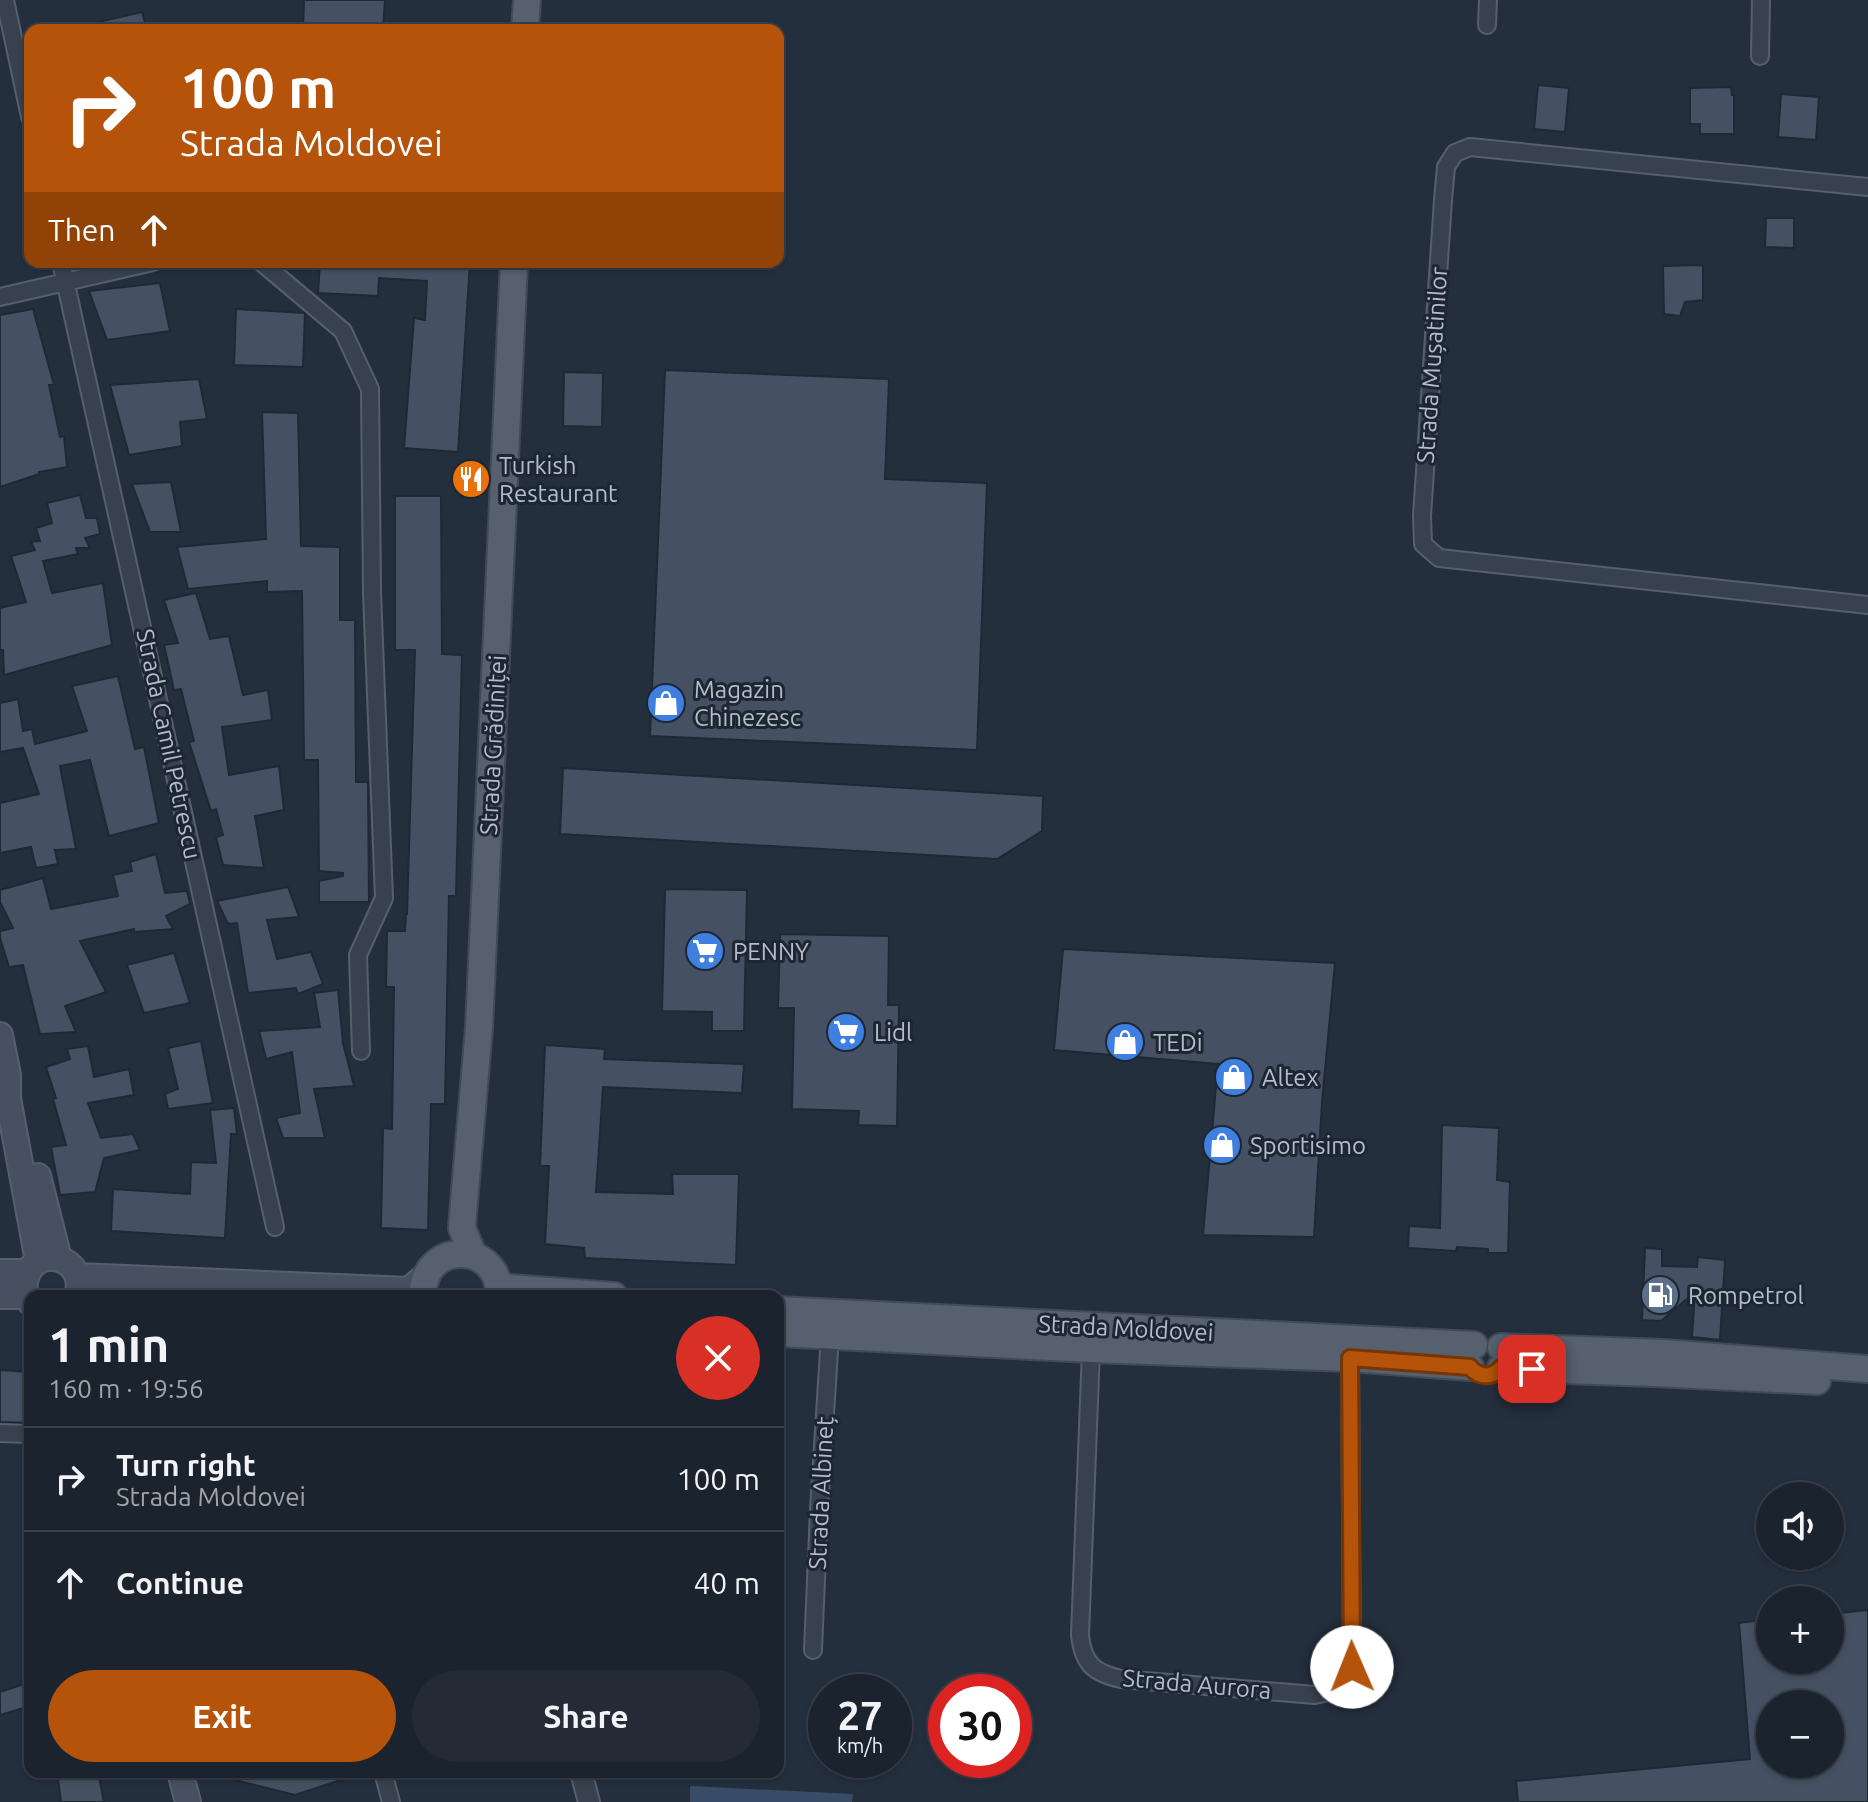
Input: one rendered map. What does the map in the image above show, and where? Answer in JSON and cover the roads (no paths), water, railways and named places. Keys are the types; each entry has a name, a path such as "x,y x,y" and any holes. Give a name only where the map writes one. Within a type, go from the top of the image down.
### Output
{"main road":[{"path":"525,24 527,0"},
{"name":"Strada Grădiniței","path":"499,1290 496,1276 489,1266 460,1255 479,1028 514,268"},
{"path":"0,1035 36,1278"},
{"path":"0,1296 71,1265 78,1286 409,1290 424,1286 439,1260 460,1255"},
{"path":"0,1272 36,1278"},
{"name":"Strada Moldovei","path":"784,1310 1472,1356"},
{"name":"Strada Moldovei","path":"784,1333 1350,1358 1472,1356"},
{"path":"1501,1358 1664,1353 1868,1369"},
{"path":"1472,1356 1478,1374 1488,1376 1496,1373 1501,1358"},
{"path":"1501,1358 1654,1373 1868,1384"},
{"path":"182,1778 188,1802"}],"street":[{"path":"5,0 24,89"},
{"path":"1487,25 1488,0"},
{"path":"1760,56 1761,0"},
{"name":"Strada Mușatinilor","path":"1868,187 1470,147 1455,153 1446,167 1443,200 1422,516 1423,544 1439,558 1868,605"},
{"name":"Strada Camil Petrescu","path":"62,268 275,1227"},
{"path":"0,297 127,268"},
{"path":"268,268 343,331 370,389 372,592 384,898 358,955 361,1051"},
{"name":"Strada Albineț","path":"813,1650 830,1335"},
{"name":"Strada Aurora","path":"1091,1349 1080,1635 1082,1650 1090,1665 1103,1675 1121,1679 1315,1695 1333,1692 1345,1682 1352,1667 1350,1358"},
{"path":"0,1433 24,1434"},
{"path":"385,1778 391,1802"},
{"path":"583,1778 589,1802"}],"water":[{"path":"690,1786 853,1794 852,1802 690,1802"}],"place":[{"name":"Turkish Restaurant","path":"471,479"},
{"name":"Magazin Chinezesc","path":"666,703"},
{"name":"PENNY","path":"705,951"},
{"name":"Lidl","path":"846,1032"},
{"name":"TEDi","path":"1125,1042"},
{"name":"Altex","path":"1234,1077"},
{"name":"Sportisimo","path":"1222,1145"},
{"name":"Rompetrol","path":"1660,1295"}]}
